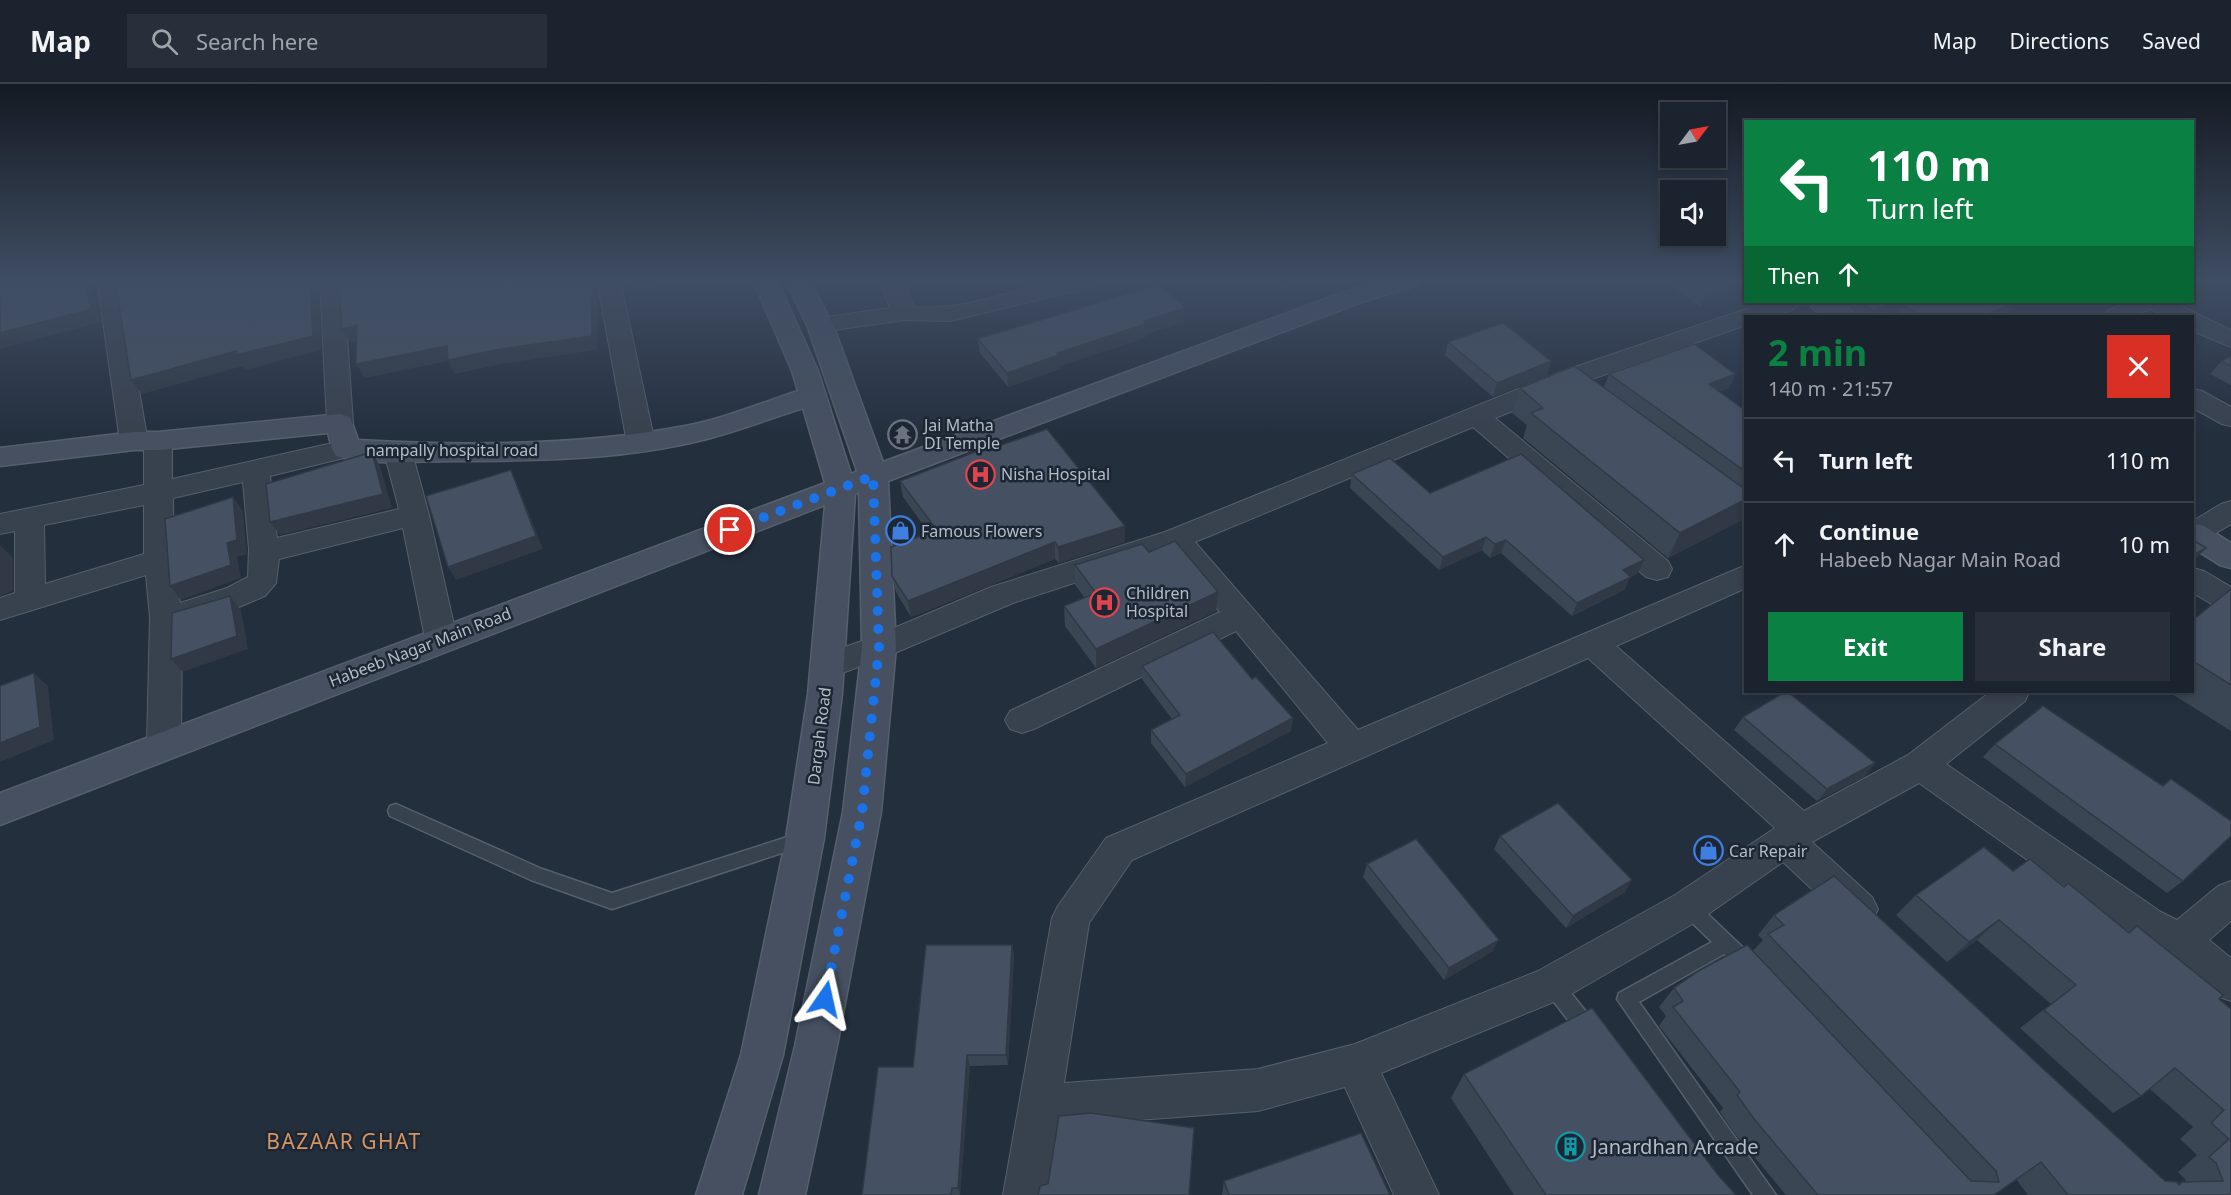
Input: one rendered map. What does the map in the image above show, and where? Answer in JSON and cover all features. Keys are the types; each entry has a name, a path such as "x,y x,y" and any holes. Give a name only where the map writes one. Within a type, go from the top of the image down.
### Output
{"main road":[{"name":"Dargah Road","path":"719,1195 762,1055 806,838 825,694 826,666 857,482 812,396 805,371 788,332"},
{"name":"Dargah Road","path":"782,1195 816,1046 862,812 879,647 857,482 822,332"},
{"name":"Habeeb Nagar Main Road","path":"0,808 441,638 1260,332"},
{"name":"nampally hospital road","path":"0,457 146,441 343,436 398,452 559,451 641,443 691,434 812,396"},
{"path":"2194,535 2231,557"}],"street":[{"path":"120,332 159,492 159,560 165,618 164,745"},
{"path":"0,524 256,471 343,436 335,332"},
{"path":"618,332 641,443"},
{"path":"826,666 879,647 1002,595 1175,539 1569,378 1704,332"},
{"path":"2215,332 2231,340"},
{"path":"1569,378 1598,399"},
{"path":"1476,416 1657,569"},
{"path":"398,452 415,514 441,638"},
{"path":"165,618 246,592 262,582 264,552 256,471"},
{"path":"2194,533 2231,511"},
{"path":"264,552 415,514"},
{"path":"30,518 30,598"},
{"path":"1175,539 1353,748"},
{"path":"0,609 159,560"},
{"path":"1025,1195 1071,918 1119,849 1744,577"},
{"path":"2194,580 2231,601"},
{"path":"1023,720 1242,615"},
{"path":"1593,644 1794,836 1882,930"},
{"path":"1040,1106 1258,1090 1355,1064 1552,984 1688,907 1794,836 1920,765 2012,693"},
{"path":"1920,765 2148,924 2181,940 2231,983"},
{"path":"2181,940 2231,898"},
{"path":"1355,1064 1417,1195"}],"lane":[{"path":"396,811 537,875 612,901 806,838"},
{"path":"1688,907 1759,977"},
{"path":"1727,943 1626,999 1766,1195"},
{"path":"1552,984 1600,1047"}],"building":[{"path":"123,332 313,332 313,336 236,355 236,351 131,380"},
{"path":"357,332 592,332 592,336 495,350 448,360 447,346 356,364"},
{"path":"1002,332 1122,332 1057,353 1059,355 1007,373 978,339"},
{"path":"1477,332 1514,332 1551,361 1497,383 1448,342"},
{"path":"1694,344 1735,374 1709,384 1744,410 1744,471 1609,374"},
{"path":"2231,356 2231,366 2222,361"},
{"path":"1574,366 1744,489 1744,500 1680,533 1531,413 1543,408 1520,388"},
{"path":"1047,429 1125,526 1058,547 1055,542 908,601 892,576 891,547 937,530 900,481 985,448 987,450"},
{"path":"372,452 383,494 270,522 266,484"},
{"path":"1521,454 1644,560 1623,570 1631,577 1577,603 1506,540 1495,544 1486,537 1443,557 1352,474 1390,458 1430,493"},
{"path":"511,470 536,536 448,567 426,496"},
{"path":"233,497 237,540 227,543 231,565 170,586 165,519"},
{"path":"1175,541 1218,592 1096,649 1064,606 1096,593 1075,565 1142,544 1149,552"},
{"path":"2194,541 2206,548 2194,554"},
{"path":"2231,589 2231,685 2194,662 2194,619"},
{"path":"230,596 237,636 171,659 172,613"},
{"path":"1213,632 1252,679 1256,677 1293,718 1186,774 1151,730 1180,715 1142,666"},
{"path":"34,673 40,727 0,743 0,686"},
{"path":"1783,693 1789,693 1875,763 1827,789 1743,717"},
{"path":"2043,706 2163,786 2171,779 2231,821 2231,836 2183,881 1995,744"},
{"path":"1558,803 1632,880 1573,916 1500,836"},
{"path":"1416,839 1499,940 1449,968 1367,864"},
{"path":"1984,847 2013,871 2030,859 2064,887 2068,883 2129,933 2137,926 2223,995 2219,999 2231,1009 2231,1195 2068,1195 2041,1162 1994,1195 1818,1195 1754,1119 1737,1095 1740,1092 1673,1007 1683,1001 1674,988 1700,970 1747,945 1971,1181 1999,1182 1996,1171 1768,934 1784,925 1774,915 1834,876 2165,1181 2177,1182 2179,1185 2182,1182 2223,1181 2216,1163 2209,1157 2229,1139 2211,1123 2224,1110 2175,1068 2141,1096 2044,1010 2076,985 1999,920 1969,942 1916,895"},
{"path":"926,945 1012,945 1006,1055 967,1055 958,1188 952,1188 951,1195 862,1195 878,1067 913,1067"},
{"name":"Janardhan Arcade","path":"1592,1008 1718,1175 1736,1195 1546,1195 1464,1074"},
{"path":"1091,1113 1194,1128 1189,1195 1038,1195 1040,1186 1048,1184 1059,1116"},
{"path":"1361,1133 1390,1195 1229,1195 1224,1181"}],"place":[{"name":"Jai Matha DI Temple","path":"903,434"},
{"name":"Nisha Hospital","path":"980,474"},
{"name":"Famous Flowers","path":"900,531"},
{"name":"Children Hospital","path":"1105,602"},
{"name":"Car Repair","path":"1708,851"},
{"name":"Janardhan Arcade","path":"1571,1147"}],"district":[{"name":"BAZAAR GHAT","path":"344,1142"}],"route":[{"path":"730,530 873,476 879,647 862,812 825,999"}]}
